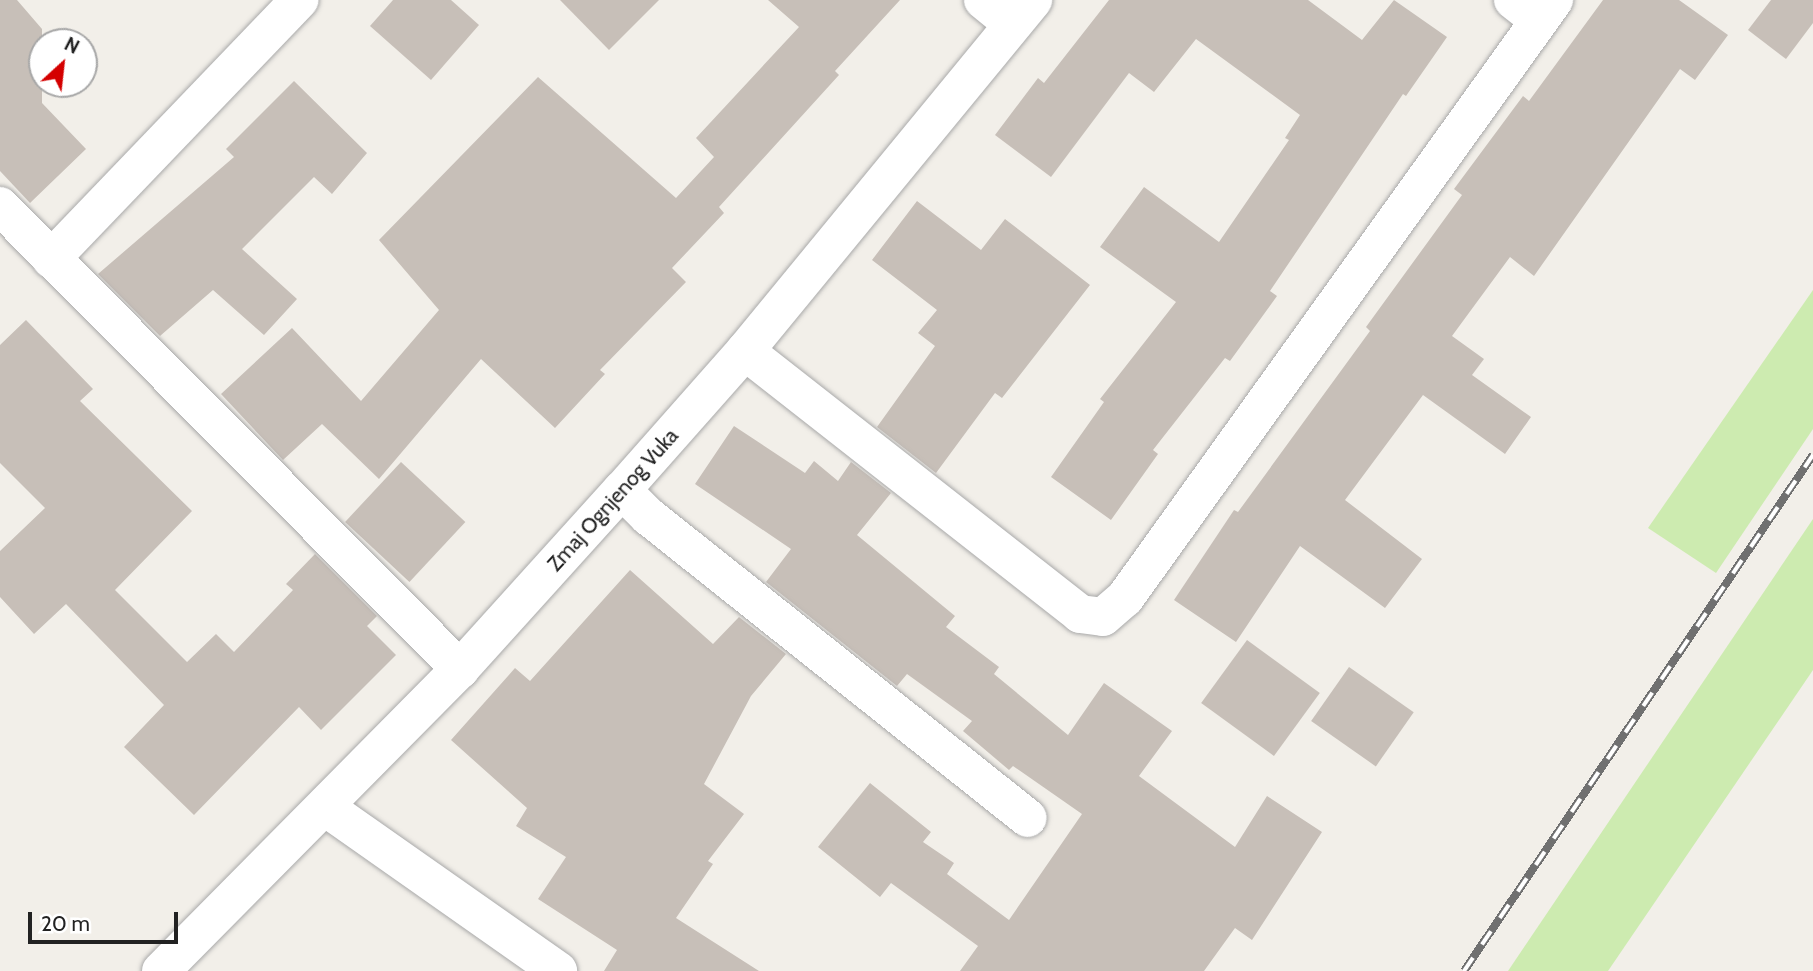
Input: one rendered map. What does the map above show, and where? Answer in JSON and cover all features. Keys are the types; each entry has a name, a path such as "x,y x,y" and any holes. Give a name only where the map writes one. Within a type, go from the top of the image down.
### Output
{"street":[{"path":"51,260 299,0"},
{"path":"983,0 1023,12"},
{"path":"745,351 1080,614 1103,617 1125,598 1535,7"},
{"name":"Zmaj Ognjenog Vuka","path":"161,971 460,669 622,490 745,351 1023,12"},
{"path":"0,206 460,669"},
{"path":"622,490 648,516 1027,818"},
{"path":"326,807 558,971"}],"green space":[{"path":"1813,290 1813,429 1716,573 1648,528"},
{"path":"1813,519 1813,670 1608,971 1508,971"}],"building":[{"path":"0,0 17,0 41,28 28,28 28,98 42,98 42,103 86,149 30,203 0,171"},
{"path":"393,0 451,0 479,25 431,80 370,26"},
{"path":"560,0 659,0 609,50"},
{"path":"768,0 900,0 835,71 839,75 719,207 724,213 672,268 686,282 600,370 605,374 555,428 481,359 379,479 322,424 283,460 221,394 292,328 361,401 439,310 379,240 538,77 676,198 714,157 696,138 799,27"},
{"path":"1109,0 1308,0 1362,40 1394,0 1447,37 1406,96 1403,94 1270,291 1277,296 1230,361 1225,358 1153,450 1158,454 1111,520 1051,477 1104,402 1100,399 1176,302 1100,247 1144,187 1219,242 1289,140 1285,138 1300,115 1196,39 1154,92 1129,73 1051,177 995,135 1038,78 1044,83"},
{"path":"1603,0 1679,0 1728,35 1695,80 1680,69 1534,276 1510,257 1452,336 1484,359 1472,375 1531,417 1505,454 1423,395 1345,500 1422,559 1385,608 1300,546 1236,642 1174,600 1234,510 1238,512 1370,331 1366,327 1462,195 1454,189 1523,96 1529,101"},
{"path":"1771,0 1813,0 1813,23 1786,59 1748,30"},
{"path":"294,81 367,153 332,194 314,177 242,249 297,299 264,335 213,290 160,336 98,274 234,157 226,149"},
{"path":"917,201 981,250 1005,219 1090,285 1002,398 995,393 936,473 877,427 935,346 918,333 937,310 872,260"},
{"path":"26,320 93,389 80,401 192,511 115,590 187,662 216,634 234,652 293,590 286,584 315,554 377,616 367,626 396,655 321,730 299,707 194,815 124,747 164,705 66,604 34,634 0,597 0,551 45,508 0,463 0,345"},
{"path":"734,426 805,473 814,461 838,481 851,462 891,493 857,535 955,616 946,627 999,667 994,674 1068,735 1104,683 1172,731 1139,776 1235,847 1267,796 1322,832 1252,940 1235,928 1204,971 960,971 978,946 891,883 880,897 818,847 870,783 931,832 923,842 954,863 947,874 1009,920 1082,814 1013,766 1009,770 963,731 972,721 907,674 897,686 766,582 791,549 695,484"},
{"path":"401,462 465,522 409,582 345,522"},
{"path":"630,570 713,644 739,617 786,654 751,696 704,784 744,814 708,861 713,864 676,918 759,971 604,971 617,950 538,899 566,857 516,826 527,808 451,740 515,668 530,681"},
{"path":"1247,640 1320,693 1274,756 1201,703"},
{"path":"1349,667 1414,712 1376,766 1311,721"}],"railway":[{"path":"1464,971 1813,455"}]}
